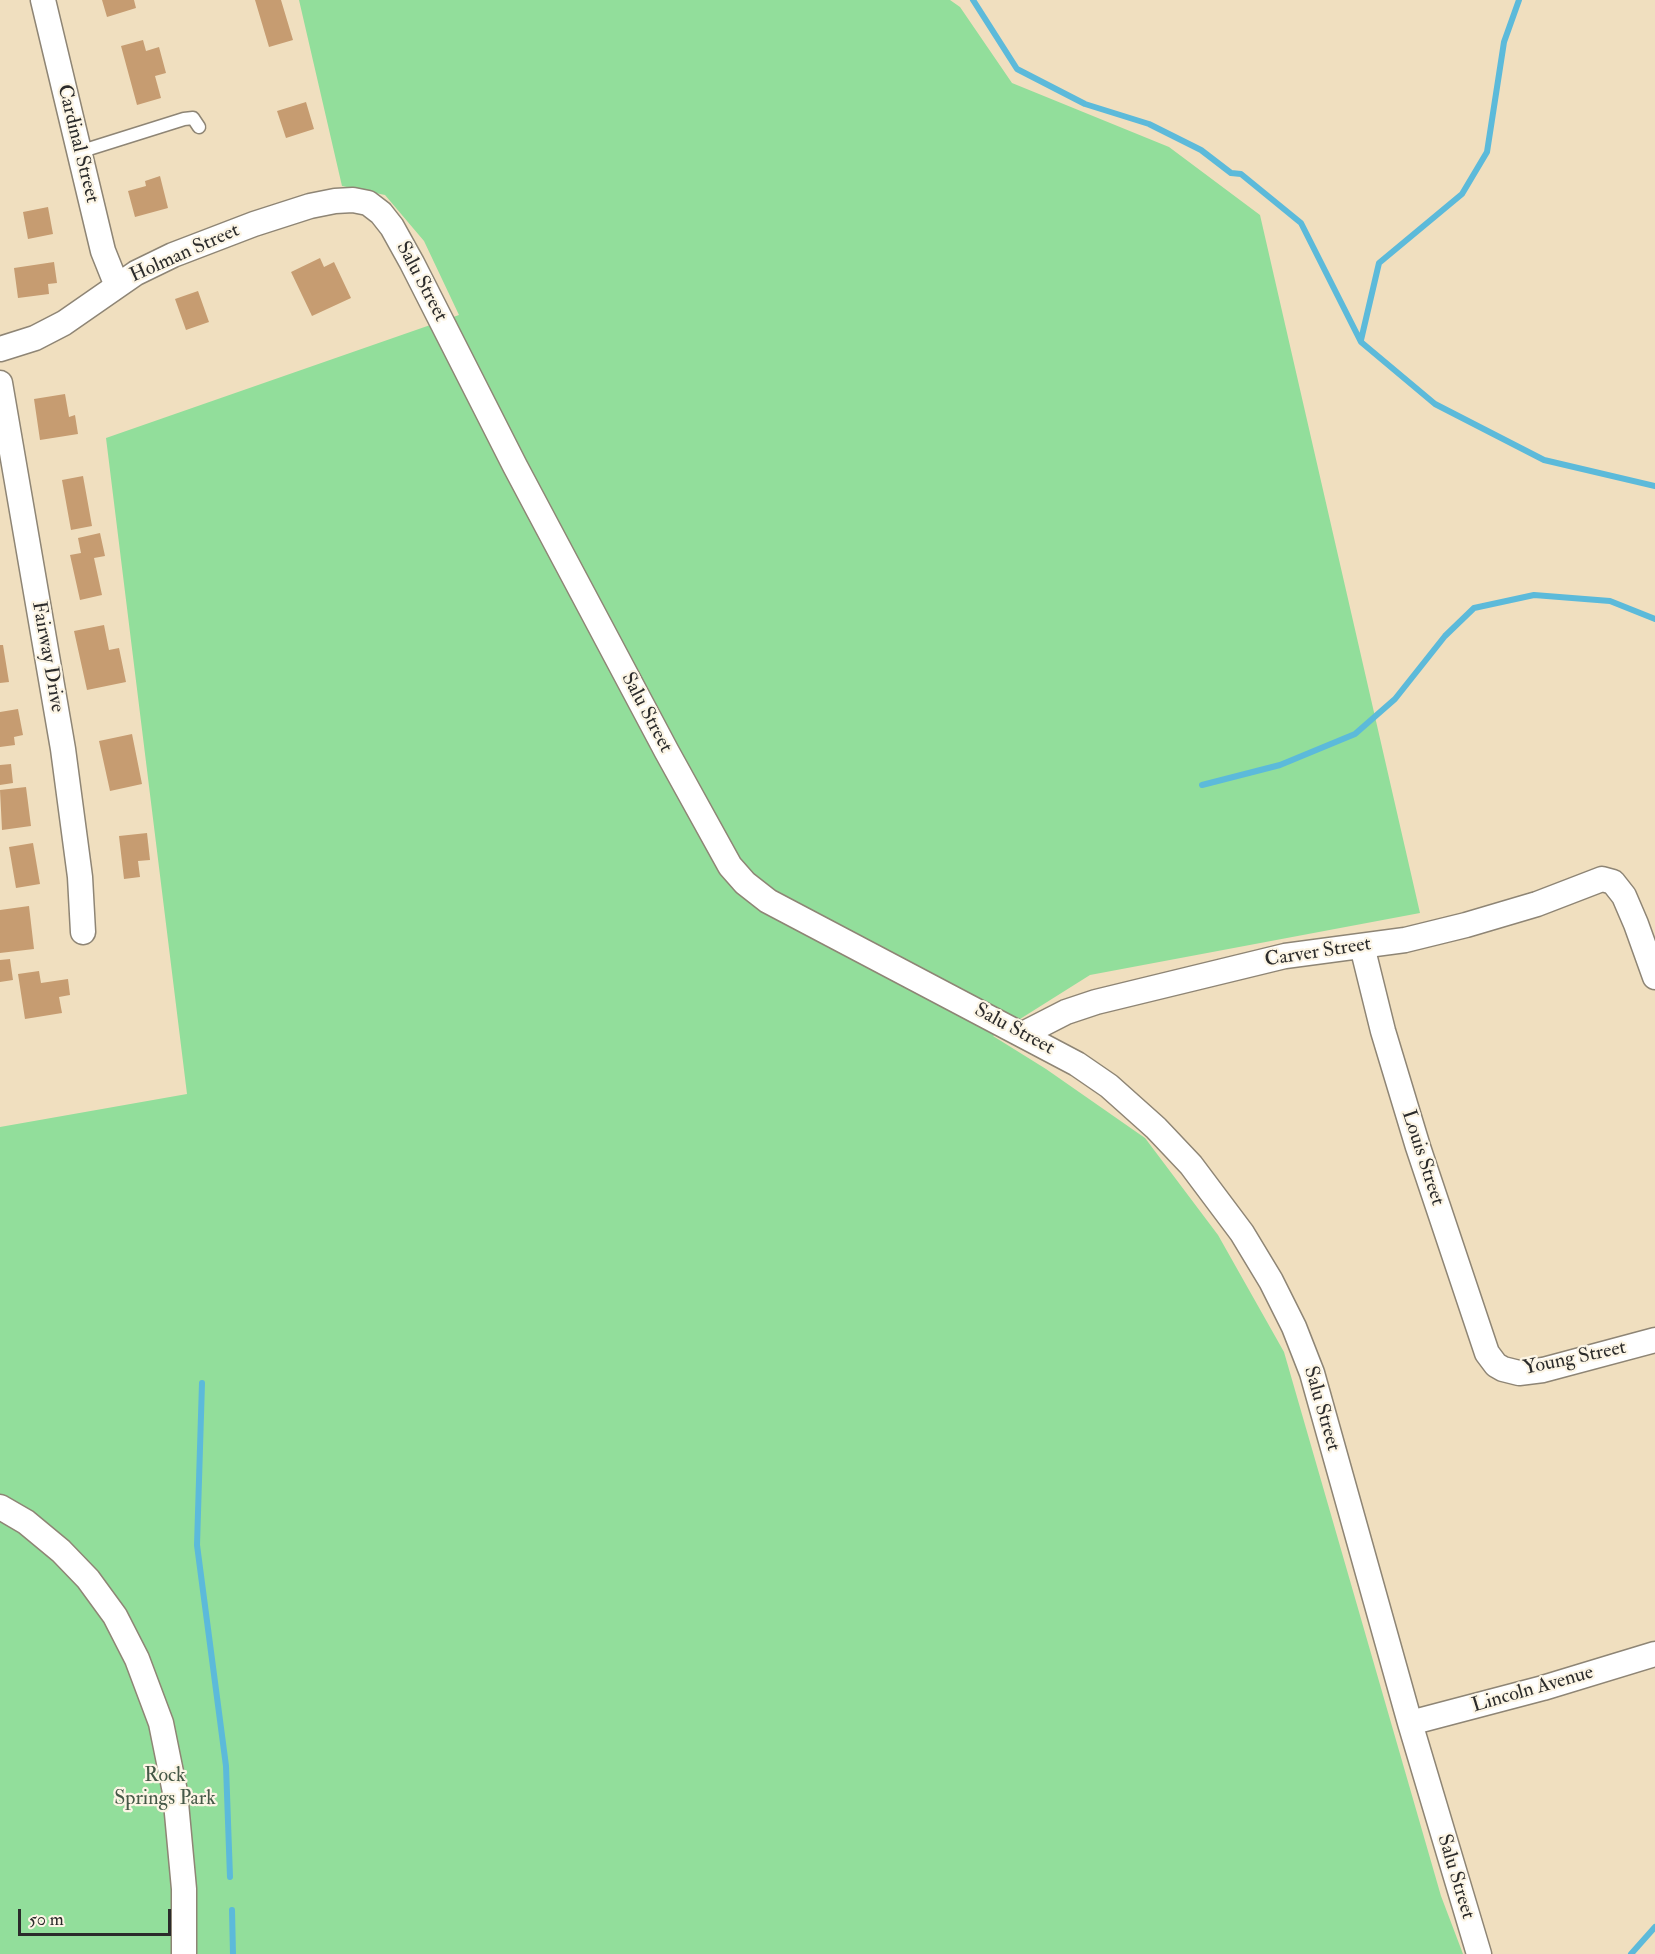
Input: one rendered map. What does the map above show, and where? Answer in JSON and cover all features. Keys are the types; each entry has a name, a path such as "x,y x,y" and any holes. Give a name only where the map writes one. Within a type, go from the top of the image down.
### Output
{"street":[{"name":"Cardinal Street","path":"43,0 103,250 117,286"},
{"name":"Holman Street","path":"0,349 34,338 64,323 136,273 173,255 254,224 310,206 335,201 353,200 368,203 381,213"},
{"name":"Salu Street","path":"381,213 392,227 412,263 515,466 666,752 730,866 745,883 768,901 1023,1034 1077,1064 1109,1086 1156,1128 1191,1166 1226,1209 1242,1233 1271,1281 1294,1327 1312,1373 1410,1724 1479,1954"},
{"name":"Fairway Drive","path":"0,383 63,749 80,877 83,932"},
{"name":"Carver Street","path":"1023,1034 1066,1012 1096,1002 1285,956 1405,940 1537,904 1602,879 1613,882 1624,896 1655,977"},
{"name":"Louis Street","path":"1362,946 1383,1031 1422,1158 1486,1353 1496,1365"},
{"name":"Young Street","path":"1496,1365 1519,1373 1544,1370 1655,1340"},
{"path":"0,1507 26,1522 61,1551 88,1579 115,1616 137,1659 161,1723 175,1792 184,1889 184,1954"},
{"name":"Lincoln Avenue","path":"1410,1724 1543,1688 1655,1654"}],"lane":[{"path":"79,152 184,119 193,118 199,126"}],"green space":[{"name":"Rock Springs Park","path":"299,0 950,0 960,7 1012,83 1169,147 1260,215 1420,913 1090,975 993,1036 1046,1069 1145,1138 1218,1235 1284,1352 1441,1896 1463,1954 0,1954 0,1127 187,1094 106,438 459,315 424,241 385,195 342,186"}],"building":[{"path":"102,0 134,0 136,8 107,17"},
{"path":"255,0 281,0 293,40 269,47"},
{"path":"143,40 146,51 159,47 166,73 155,76 161,98 137,105 121,46"},
{"path":"306,102 314,129 286,138 277,111"},
{"path":"160,176 168,208 135,217 128,191 146,186 145,181"},
{"path":"48,207 53,234 28,239 23,212"},
{"path":"320,258 324,267 334,262 351,298 312,316 291,272"},
{"path":"54,262 57,283 48,284 49,294 18,298 14,268"},
{"path":"198,291 209,322 186,330 175,299"},
{"path":"65,394 69,417 75,415 78,434 40,440 34,399"},
{"path":"83,476 92,526 71,530 62,480"},
{"path":"100,533 105,556 94,558 102,595 80,600 70,555 81,553 78,538"},
{"path":"104,625 109,650 119,648 126,682 87,690 74,631"},
{"path":"0,645 3,645 9,682 0,683"},
{"path":"18,709 23,735 14,737 15,745 0,747 0,712"},
{"path":"132,734 142,784 110,791 99,741"},
{"path":"11,764 13,783 0,785 0,765"},
{"path":"26,787 31,826 2,830 0,790"},
{"path":"147,833 150,860 138,861 140,877 124,879 119,836"},
{"path":"33,843 40,884 16,888 9,847"},
{"path":"29,906 34,949 0,953 0,910"},
{"path":"10,959 13,980 0,982 0,960"},
{"path":"39,971 41,983 68,979 70,995 59,997 62,1013 25,1019 18,974"}],"waterway":[{"path":"973,0 1017,69 1085,104 1149,124 1201,150 1231,173 1241,174 1301,223 1361,342 1435,404 1544,460 1655,486"},
{"path":"1361,340 1379,263 1462,194 1487,152 1504,42 1519,0"},
{"path":"1202,785 1280,765 1355,734 1395,699 1445,636 1474,608 1534,595 1610,601 1655,619"},
{"path":"202,1383 197,1545 226,1766 230,1877"},
{"path":"232,1910 233,1954"},
{"path":"1631,1954 1655,1927"}]}
